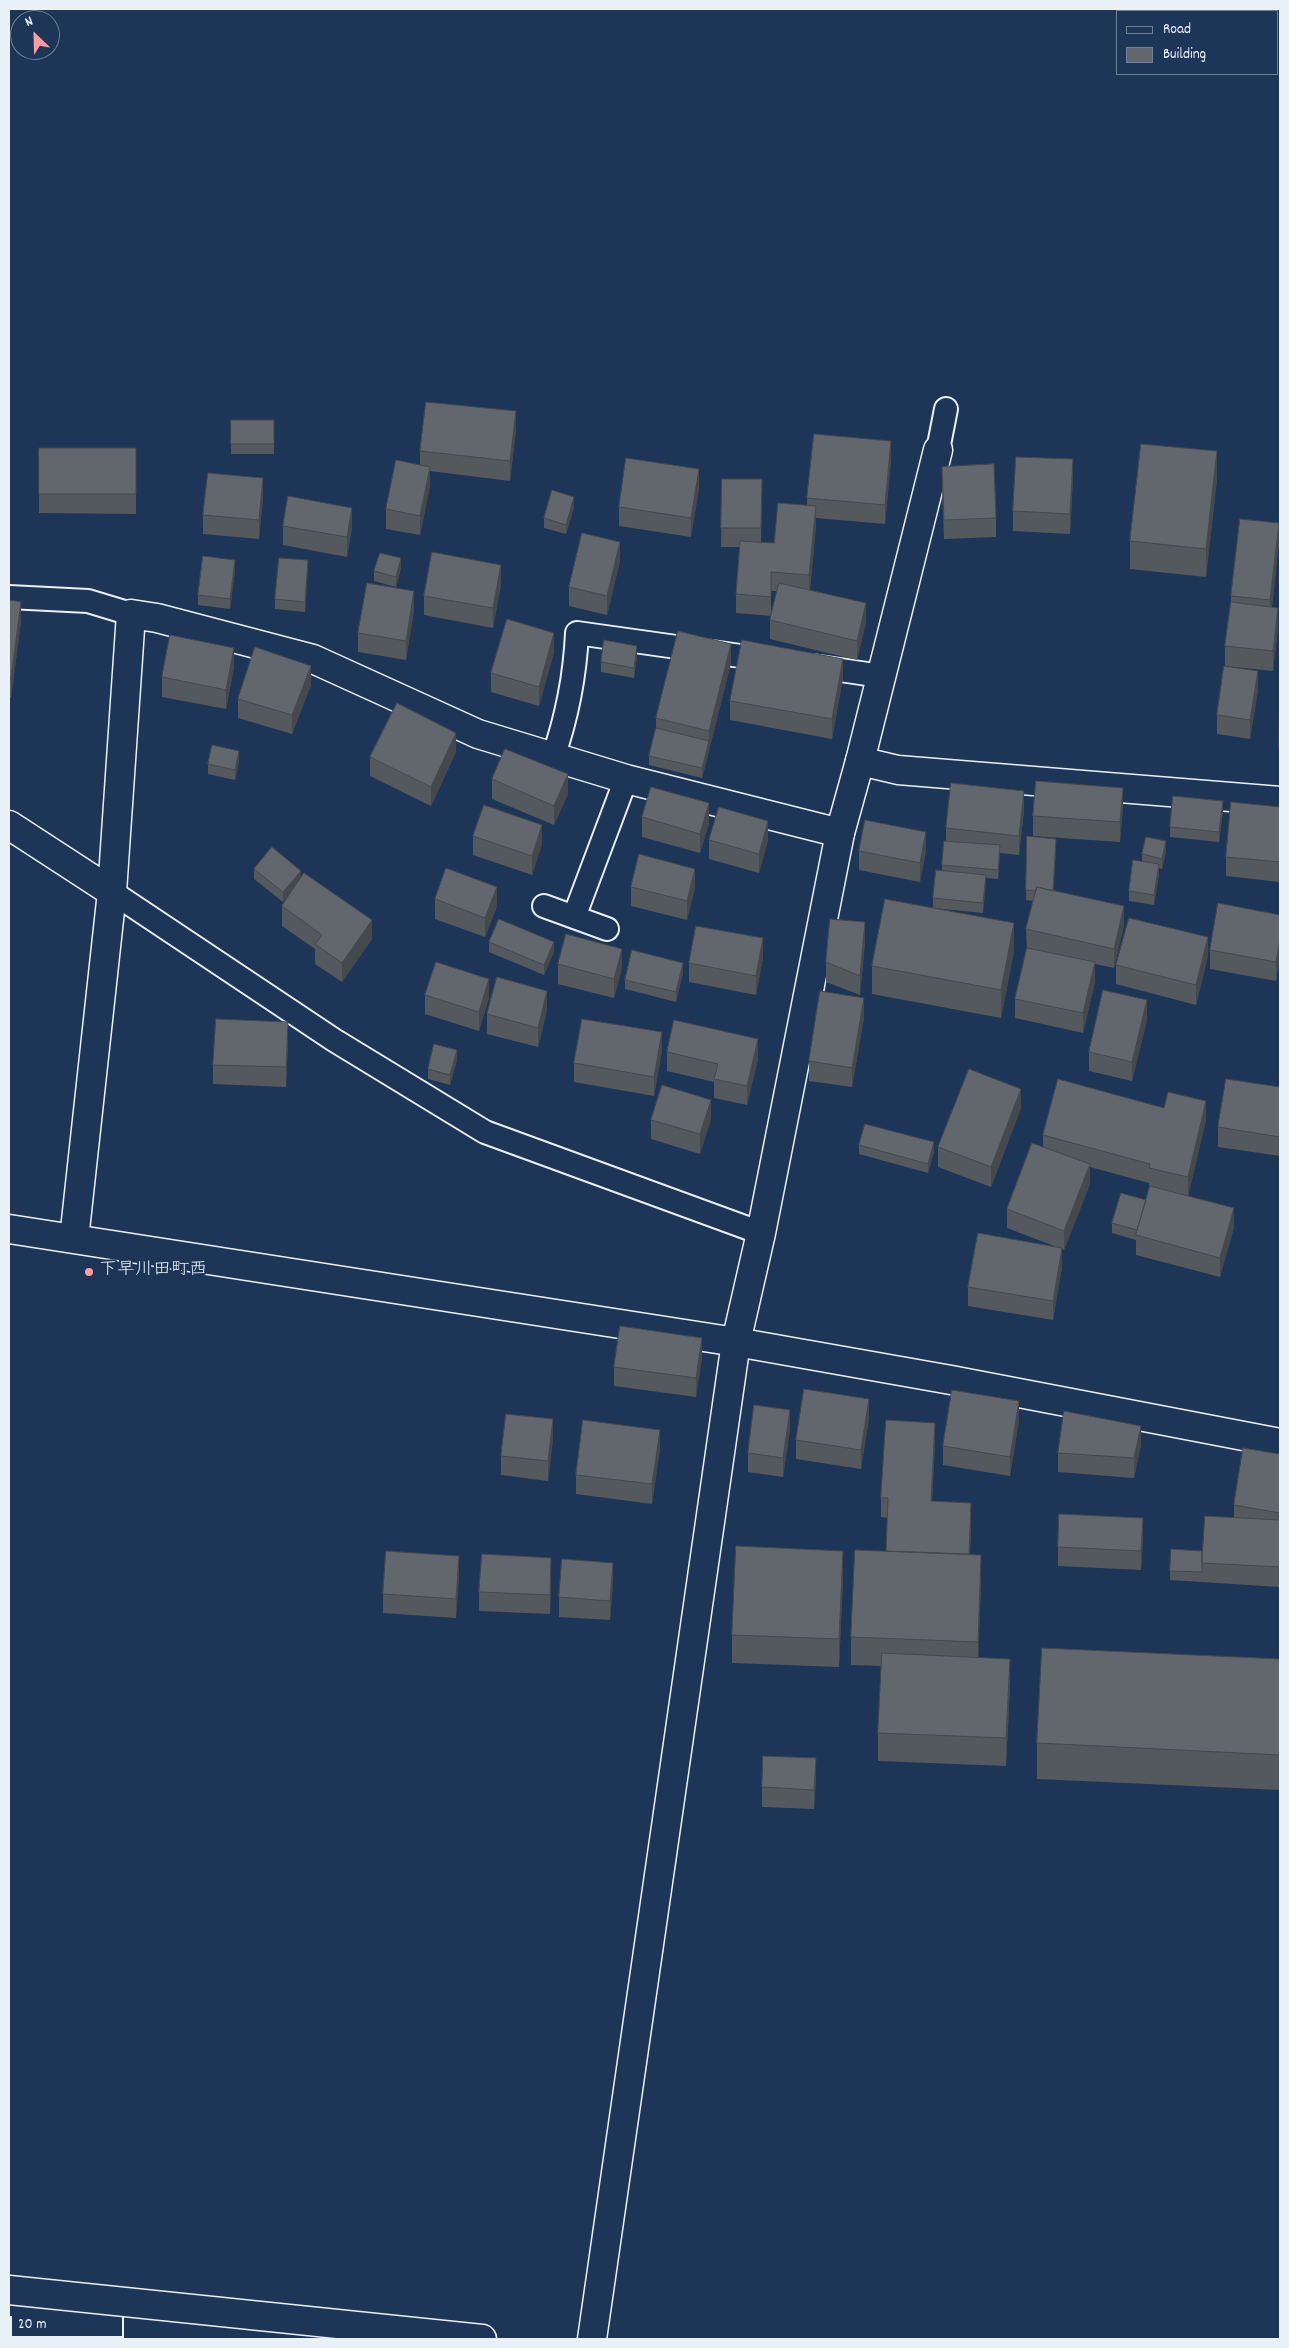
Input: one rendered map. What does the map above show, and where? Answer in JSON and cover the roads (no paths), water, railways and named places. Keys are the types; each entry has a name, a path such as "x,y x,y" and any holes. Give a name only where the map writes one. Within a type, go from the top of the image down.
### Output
{"street":[{"path":"592,2339 736,1342 761,1233 840,833 860,761 938,450"},
{"path":"74,1239 112,892 131,614 157,618 313,659 478,734 626,780 840,833"},
{"path":"860,761 898,770 1280,801"},
{"path":"9,825 112,892"},
{"path":"9,1229 736,1342 951,1380 1280,1443"},
{"path":"9,2290 482,2339"}],"lane":[{"path":"938,450 946,409"},
{"path":"9,597 88,602 131,614"},
{"path":"553,757 565,722 576,658 577,632 881,676"},
{"path":"574,917 626,780"},
{"path":"112,892 334,1040 484,1132 761,1233"},
{"path":"544,906 607,929"}],"place":[{"name":"下早川田町西","path":"89,1272"}]}
